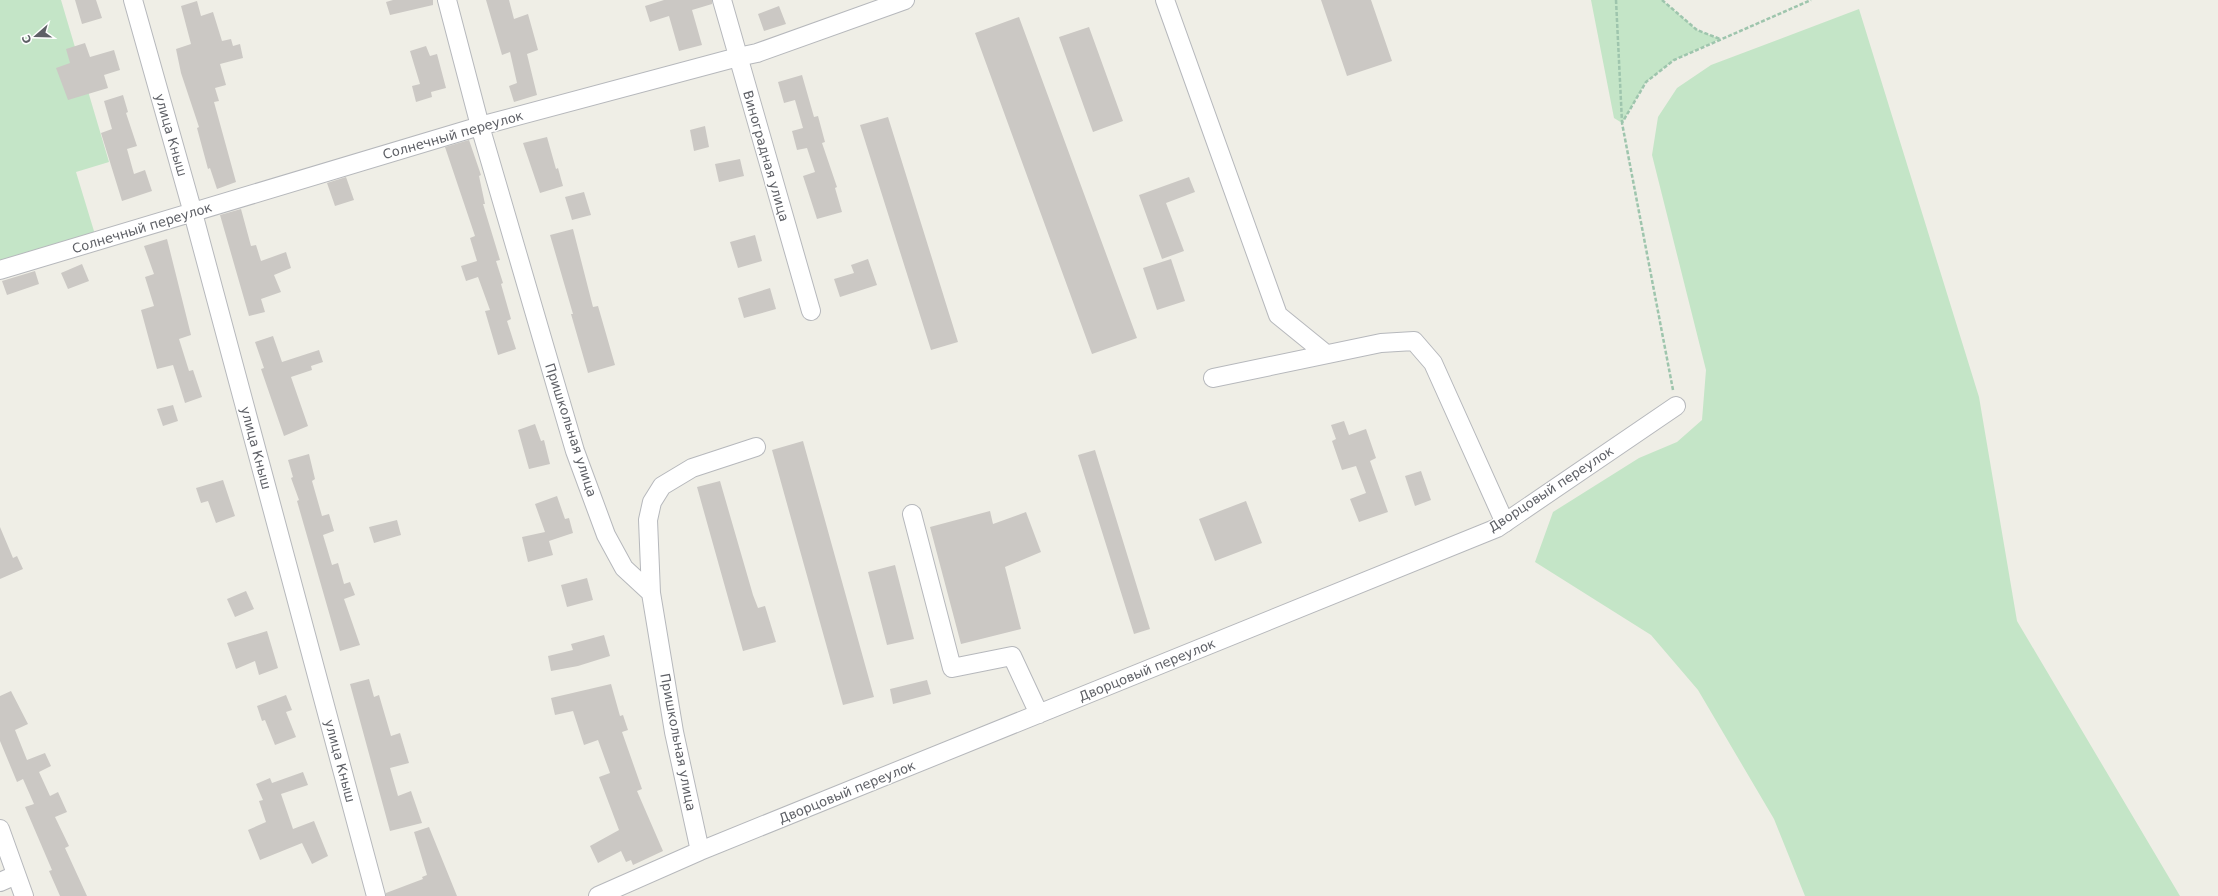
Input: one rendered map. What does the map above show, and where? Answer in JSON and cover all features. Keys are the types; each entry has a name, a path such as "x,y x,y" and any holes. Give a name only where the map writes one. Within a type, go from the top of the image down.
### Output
{"street":[{"name":"улица Кныш","path":"133,0 193,213 376,896"},
{"name":"Пришкольная улица","path":"447,0 480,126 575,451 606,535 624,568 651,593 674,732 700,852"},
{"name":"Виноградная улица","path":"722,0 811,312"},
{"name":"Солнечный переулок","path":"0,270 480,126 738,57 758,53 905,0"},
{"path":"1164,0 1278,315 1326,354"},
{"path":"1212,378 1381,343 1414,342 1433,363 1505,522"},
{"name":"Дворцовый переулок","path":"598,896 700,852 1490,531 1676,406"},
{"path":"651,593 648,520 652,502 662,486 692,468 756,447"},
{"path":"912,514 952,668 1012,656 1039,714"},
{"path":"0,829 8,878 24,896"}],"path":[{"path":"1616,0 1622,123 1676,406"},
{"path":"1662,0 1698,30 1720,39"},
{"path":"1622,123 1646,82 1674,60 1811,0"}],"green space":[{"path":"0,0 61,0 109,162 76,172 97,241 0,270"},
{"path":"1591,0 1662,0 1697,30 1720,39 1674,60 1646,82 1622,123 1614,118"},
{"path":"1859,9 1979,397 2017,621 2180,896 1805,896 1774,819 1698,690 1651,635 1535,562 1553,512 1639,458 1677,442 1702,420 1706,370 1652,155 1658,117 1677,88 1711,65"}],"building":[{"path":"75,0 96,0 102,18 82,24"},
{"path":"393,0 433,0 433,5 390,15 386,2"},
{"path":"486,0 509,0 514,19 528,14 538,50 527,54 537,95 514,102 509,86 517,83 510,52 502,55"},
{"path":"664,0 712,0 712,4 692,10 702,45 679,51 669,16 650,22 645,6"},
{"path":"1321,0 1371,0 1392,61 1347,76"},
{"path":"197,1 201,16 213,12 222,41 231,39 233,46 240,44 243,58 220,64 226,85 215,88 219,101 214,102 236,182 217,189 210,168 208,169 197,128 199,127 181,73 176,49 191,44 181,6"},
{"path":"779,6 786,24 764,31 758,14"},
{"path":"1019,17 1137,338 1092,354 975,33"},
{"path":"1089,27 1123,121 1093,132 1059,37"},
{"path":"85,43 90,57 114,50 120,70 104,75 108,88 68,100 56,68 70,63 66,49"},
{"path":"426,46 430,56 437,54 446,88 431,92 432,97 416,102 412,86 420,84 410,51"},
{"path":"802,75 814,117 818,116 825,142 822,143 837,187 835,188 842,212 817,219 803,176 815,172 807,148 797,150 792,131 803,128 795,100 784,103 778,82"},
{"path":"123,95 128,112 126,113 137,146 127,149 134,174 145,170 152,191 122,201 101,133 112,129 104,101"},
{"path":"888,117 958,342 931,350 860,125"},
{"path":"705,126 709,147 694,151 690,130"},
{"path":"547,137 556,169 558,168 563,186 540,193 523,143"},
{"path":"469,140 481,175 479,176 485,204 483,204 500,260 496,261 503,283 501,284 511,319 507,321 516,349 498,355 485,311 490,310 478,277 466,281 461,266 477,261 470,238 475,236 445,147"},
{"path":"740,159 744,176 719,182 715,164"},
{"path":"346,177 354,200 335,206 327,183"},
{"path":"1189,177 1195,192 1166,203 1184,251 1162,259 1139,195"},
{"path":"584,192 591,215 572,220 565,197"},
{"path":"241,209 251,246 256,245 261,261 286,252 291,268 274,275 281,292 261,299 265,312 249,316 220,215"},
{"path":"573,229 593,307 598,306 615,365 588,373 571,314 573,314 550,235"},
{"path":"755,235 762,261 738,268 730,242"},
{"path":"167,239 191,335 179,339 189,371 193,370 202,397 185,403 173,365 157,369 141,310 154,306 145,277 154,274 144,246"},
{"path":"868,259 877,285 840,297 834,279 854,273 851,265"},
{"path":"1171,259 1185,301 1157,310 1143,268"},
{"path":"82,264 89,281 68,289 61,273"},
{"path":"35,271 39,284 7,295 2,281"},
{"path":"770,288 776,309 744,318 738,298"},
{"path":"273,336 282,362 319,350 323,362 311,366 312,370 291,377 308,426 284,436 261,369 264,368 255,342"},
{"path":"173,405 178,421 163,426 157,409"},
{"path":"1344,421 1349,435 1366,429 1376,458 1370,461 1388,512 1359,522 1350,499 1366,493 1356,466 1342,470 1332,441 1336,439 1331,425"},
{"path":"535,424 541,441 544,440 550,464 529,469 518,430"},
{"path":"803,441 874,697 843,705 772,450"},
{"path":"1095,450 1150,629 1134,634 1078,455"},
{"path":"309,454 315,479 312,481 322,516 329,514 334,531 323,535 332,565 338,563 344,584 350,582 355,595 344,599 360,645 340,651 297,501 299,500 291,478 293,477 288,460"},
{"path":"1421,471 1431,500 1415,506 1405,476"},
{"path":"223,480 235,516 216,523 208,501 201,503 196,488"},
{"path":"720,481 753,595 758,608 765,606 776,642 743,651 697,487"},
{"path":"557,496 565,519 569,518 573,533 549,541 553,555 528,562 522,537 545,532 535,504"},
{"path":"1246,501 1262,543 1215,561 1199,519"},
{"path":"990,511 993,524 1026,512 1041,552 1005,567 1021,629 961,644 930,527"},
{"path":"397,520 401,535 374,543 369,527"},
{"path":"0,527 13,558 17,556 23,569 0,579"},
{"path":"895,565 914,639 887,645 868,572"},
{"path":"587,578 593,600 567,607 561,585"},
{"path":"246,591 254,609 235,617 227,599"},
{"path":"267,631 278,668 259,675 255,661 236,669 227,643"},
{"path":"604,635 610,656 578,666 551,671 548,656 573,650 571,644"},
{"path":"369,679 374,697 379,695 391,736 400,733 409,763 390,768 398,796 411,791 422,823 390,831 350,684"},
{"path":"927,680 931,694 893,704 890,689"},
{"path":"611,684 620,716 623,715 628,730 622,732 642,789 637,791 663,851 633,865 631,860 626,862 621,851 598,863 590,846 619,830 599,777 610,773 598,740 584,745 573,711 555,715 551,698"},
{"path":"11,691 28,724 15,730 27,760 45,753 51,766 39,772 50,796 58,792 67,812 55,817 69,846 65,848 87,896 60,896 49,871 52,870 25,807 34,804 23,779 17,782 0,741 0,696"},
{"path":"286,695 292,710 286,712 296,737 275,745 265,720 262,721 257,706"},
{"path":"303,772 308,785 281,794 293,829 314,821 328,856 312,864 302,843 260,860 248,830 266,822 259,801 263,800 256,784 270,778 272,783"},
{"path":"429,827 457,896 386,896 386,893 423,879 422,877 427,875 414,832"}]}
